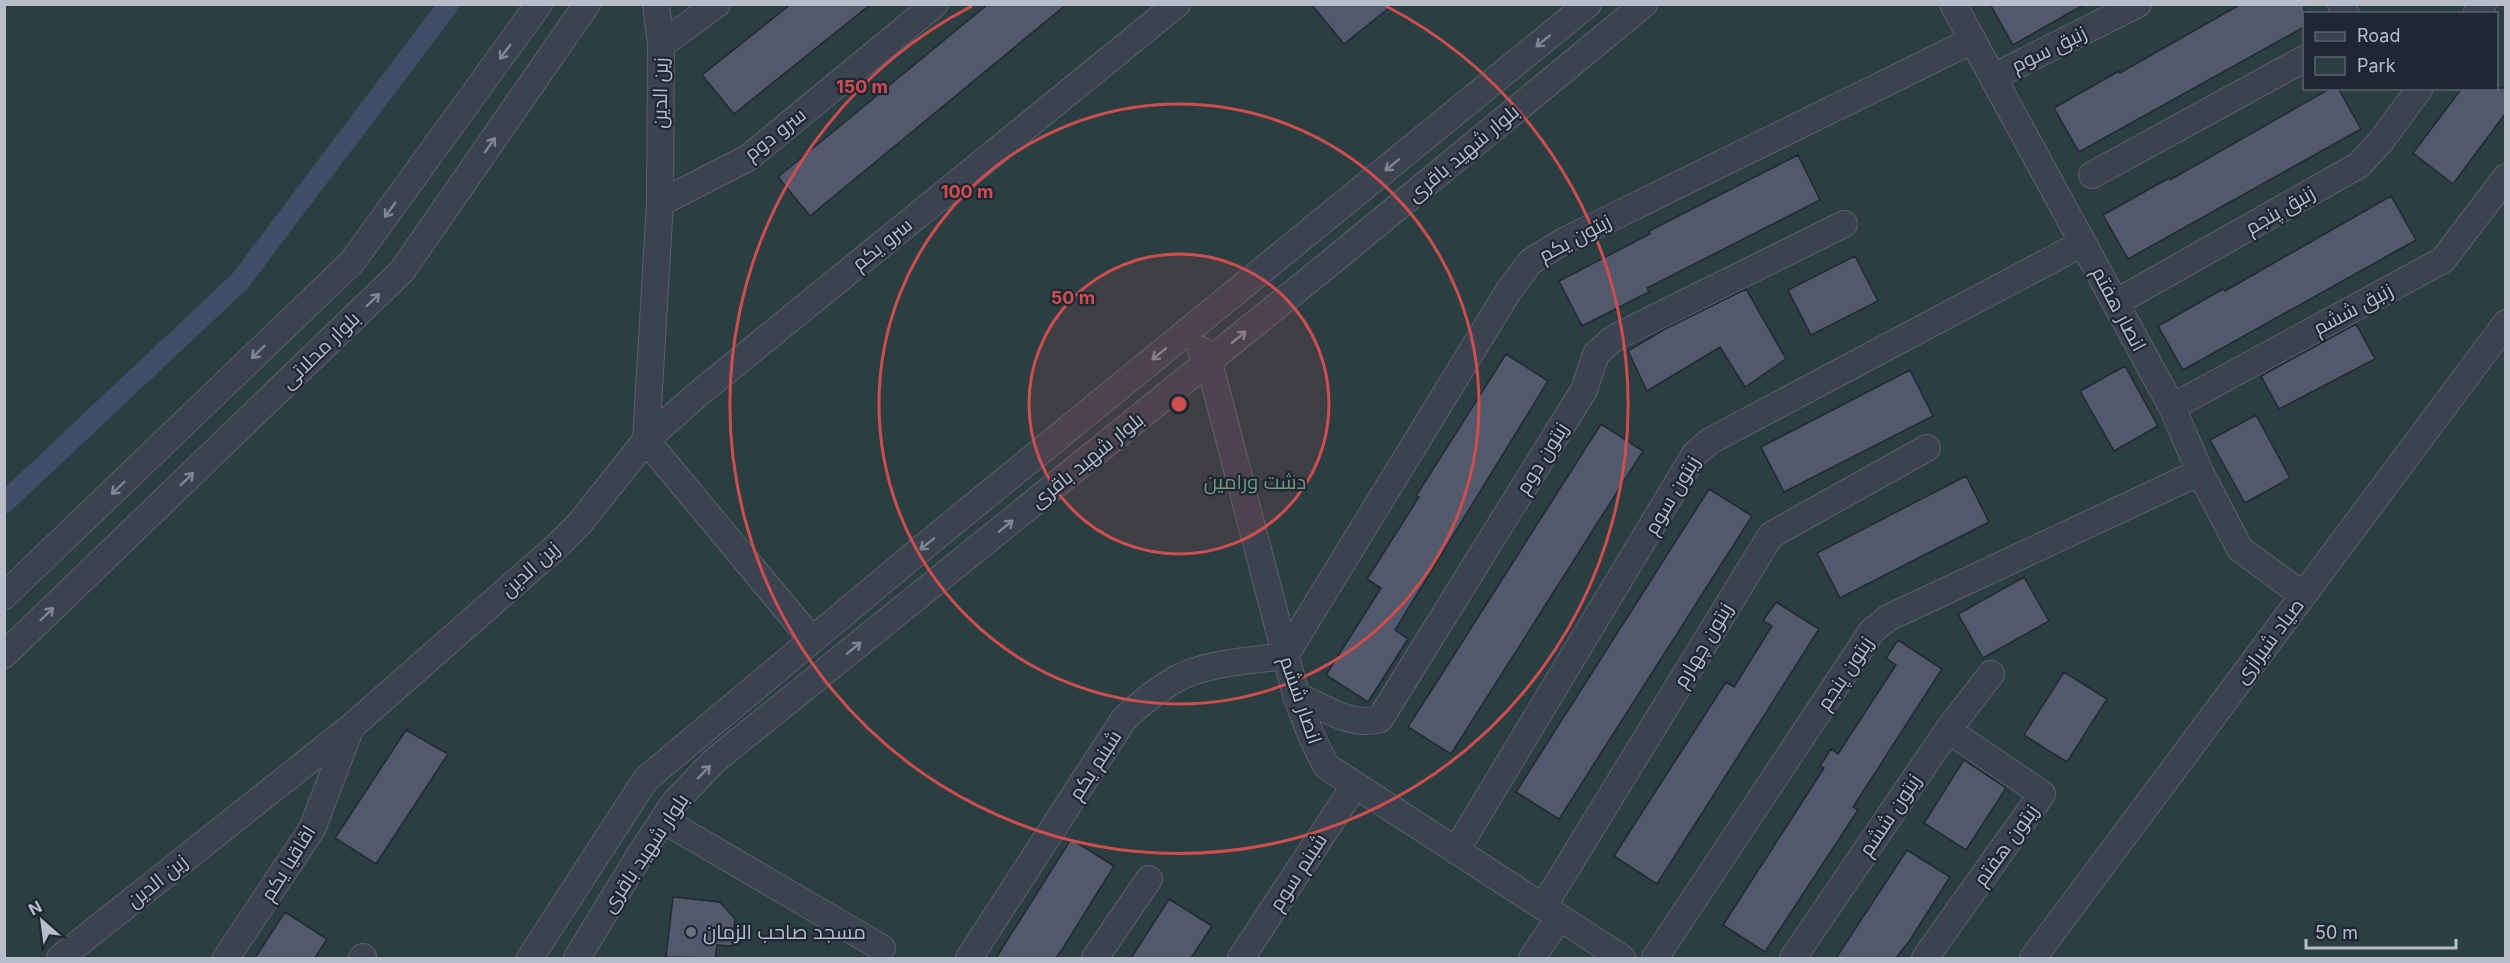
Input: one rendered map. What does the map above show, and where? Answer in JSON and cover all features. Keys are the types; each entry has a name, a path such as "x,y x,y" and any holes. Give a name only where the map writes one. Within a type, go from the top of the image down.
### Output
{"street":[{"name":"بلوار محلاتی","path":"4,596 352,262 539,4"},
{"name":"بلوار محلاتی","path":"4,655 402,271 587,4"},
{"name":"زین الدین","path":"60,958 351,727 557,546 580,523 646,440 660,202 661,45 656,4"},
{"path":"661,45 717,4"},
{"name":"سرو دوم","path":"660,202 748,158 934,4"},
{"name":"سرو یکم","path":"646,440 697,394 1177,4"},
{"name":"بلوار شهید باقری","path":"530,958 646,779 812,640 1588,4"},
{"name":"بلوار شهید باقری","path":"577,958 674,803 714,761 1209,362 1644,4"},
{"name":"انصار هفتم","path":"1953,4 2172,406 2200,472 2240,549 2303,595"},
{"name":"زنبق سوم","path":"1993,77 2138,4"},
{"name":"زیتون یکم","path":"1285,656 1502,302 1530,262 1564,241 1973,40"},
{"path":"2092,175 2303,60"},
{"name":"زنبق پنجم","path":"2115,303 2359,165 2381,141 2412,92"},
{"name":"زنبق ششم","path":"2172,406 2444,260 2505,177"},
{"name":"زیتون دوم","path":"1296,695 1357,722 1369,723 1380,719 1584,390 1596,354 1614,338 1844,224"},
{"name":"زیتون سوم","path":"1455,851 1695,454 1710,441 2083,243"},
{"name":"صیاد شیرازی","path":"2033,958 2505,323"},
{"name":"انصار ششم","path":"1188,331 1209,362 1296,695 1310,733 1326,766 1622,958"},
{"path":"646,440 812,640"},
{"name":"زیتون چهارم","path":"1532,958 1551,912 1771,535 1927,448"},
{"name":"زیتون پنجم","path":"1655,958 1872,631 1888,618 2200,472"},
{"name":"شبنم یکم","path":"969,958 1124,719 1138,706 1181,677 1224,664 1285,656"},
{"name":"زیتون ششم","path":"1793,958 1948,730 1991,674"},
{"name":"اقاقیا یکم","path":"226,958 312,830 351,727"},
{"name":"زیتون هفتم","path":"1925,958 2042,794 1948,730"},
{"name":"شبنم سوم","path":"1240,958 1355,785"},
{"path":"663,820 882,948"},
{"path":"1095,958 1149,879"}],"green space":[{"name":"دشت ورامین","path":"5,5 2505,5 2505,958 5,958"}],"building":[{"path":"791,4 871,4 734,114 702,75"},
{"path":"988,4 1067,4 810,216 778,177"},
{"path":"1311,4 1394,4 1344,44"},
{"path":"1990,4 2085,4 2013,45"},
{"path":"2241,4 2304,4 2303,28 2079,152 2054,108 2119,71 2120,73"},
{"path":"2505,88 2505,114 2453,184 2413,153 2460,90"},
{"path":"2328,90 2339,90 2361,129 2128,259 2103,215 2169,178 2170,180"},
{"path":"1798,155 1820,200 1647,288 1649,292 1582,326 1559,281 1650,234 1649,231"},
{"path":"2391,196 2416,240 2183,370 2158,326 2223,289 2225,291"},
{"path":"1855,256 1878,301 1811,335 1788,290"},
{"path":"1746,289 1786,359 1745,387 1720,347 1647,391 1628,351 1665,329"},
{"path":"2356,324 2375,359 2279,409 2261,376"},
{"path":"1506,354 1548,381 1395,630 1408,639 1368,702 1326,675 1381,588 1367,579 1419,497 1416,496"},
{"path":"2125,366 2158,426 2114,451 2080,391"},
{"path":"1910,370 1933,416 1784,492 1761,447"},
{"path":"2256,415 2290,478 2245,503 2210,440"},
{"path":"1601,424 1643,451 1451,754 1408,727"},
{"path":"1966,476 1989,522 1840,598 1817,553"},
{"path":"1709,489 1752,516 1559,819 1516,792"},
{"path":"2024,577 2049,621 1983,658 1958,614"},
{"path":"1776,602 1819,629 1657,884 1614,856 1726,682 1734,687 1772,626 1763,621"},
{"path":"1898,640 1942,669 1853,807 1858,810 1765,952 1723,925 1824,768 1820,766 1831,749 1838,754 1896,665 1886,658"},
{"path":"2064,672 2107,699 2067,762 2024,735"},
{"path":"406,730 448,754 376,864 335,838"},
{"path":"1964,760 2006,788 1966,850 1924,823"},
{"path":"1071,839 1114,866 1063,948 1056,958 996,958"},
{"path":"1907,850 1950,877 1910,940 1896,958 1836,958"},
{"name":"مسجد صاحب الزمان","path":"673,897 720,902 735,919 732,946 717,945 715,958 666,957"},
{"path":"1169,899 1212,926 1191,958 1131,958"},
{"path":"285,912 327,939 315,958 255,958"}],"waterway":[{"path":"4,503 240,281 449,4"}],"place":[{"name":"مسجد صاحب الزمان","path":"691,932"}]}
